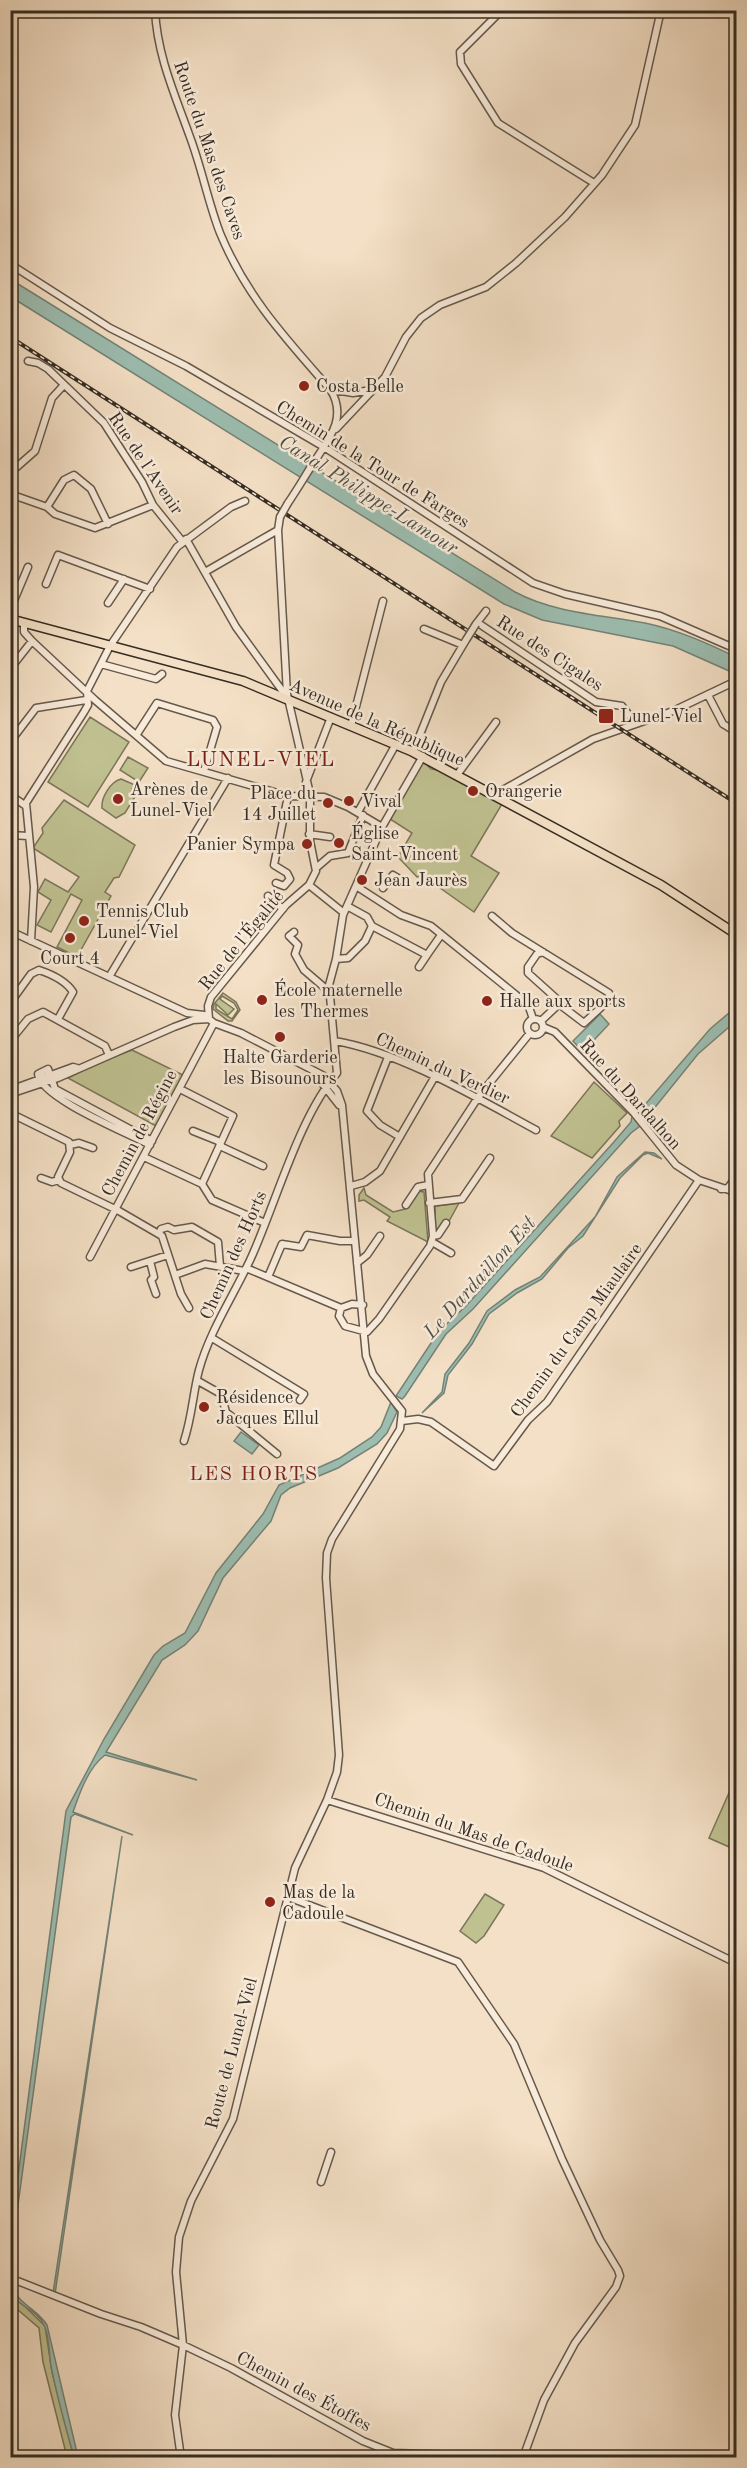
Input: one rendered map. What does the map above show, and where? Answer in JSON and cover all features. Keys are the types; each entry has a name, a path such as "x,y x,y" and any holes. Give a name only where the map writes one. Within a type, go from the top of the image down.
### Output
{"main road":[{"name":"Avenue de la République","path":"10,619 226,675 396,744 423,756 661,885 736,934"}],"street":[{"name":"Route du Mas des Caves","path":"155,10 157,44 194,149 220,234 243,280 262,310 330,389 337,403"},
{"path":"502,10 460,52 461,64 498,123 594,183"},
{"path":"316,868 309,834 310,797 288,699 278,530 280,517 335,429 388,373 406,337 422,318 440,305 486,287 557,225 594,183 635,125 661,10"},
{"name":"Chemin de la Tour de Farges","path":"10,264 110,328 186,366 324,447 532,583 565,594 660,616 736,649"},
{"name":"Rue de l'Avenir","path":"28,361 38,363 48,369 63,386 104,423 142,482 153,505 184,540 236,627 288,699"},
{"path":"10,473 35,451 52,398 63,386"},
{"path":"330,389 342,392 371,390"},
{"path":"335,429 337,403 342,392"},
{"path":"337,403 353,411"},
{"path":"47,507 64,480 74,476 91,489 108,524"},
{"path":"10,494 47,507 55,514 92,528 108,524 153,505"},
{"path":"31,941 34,886 26,806 87,703 87,691 110,646 184,540 245,501"},
{"path":"205,572 278,530"},
{"path":"46,584 58,555 150,589"},
{"path":"10,610 28,567"},
{"path":"108,603 124,579"},
{"path":"351,726 382,601"},
{"path":"413,752 441,682 486,611"},
{"path":"24,623 24,632 32,641 166,761 288,796 324,797 360,813 382,827"},
{"name":"Rue des Cigales","path":"477,623 596,702 622,706 636,723"},
{"path":"424,629 464,643"},
{"path":"10,669 32,641"},
{"path":"101,664 156,679 162,675"},
{"path":"494,795 593,739 708,695 735,682"},
{"path":"708,695 723,724 736,732"},
{"path":"13,739 36,708 87,703 108,710"},
{"path":"137,734 157,704 213,720 217,727 204,771"},
{"path":"306,783 331,717"},
{"path":"457,775 496,722"},
{"path":"344,913 309,885 316,868 330,856 348,853 360,813 396,744"},
{"name":"Chemin des Horts","path":"184,1441 193,1415 199,1370 212,1338 245,1269 293,1153 328,1084 338,1071 329,985 344,913 382,827 423,756"},
{"path":"109,977 228,778"},
{"path":"10,795 26,806"},
{"path":"276,883 284,886 290,878 274,865 288,796"},
{"path":"309,834 330,837"},
{"path":"10,835 28,836"},
{"path":"383,888 393,875 398,878"},
{"name":"Rue de l'Égalité","path":"212,1021 209,1001 245,953 283,909 309,885"},
{"path":"356,886 393,910 431,926 530,1007 533,1019 542,1024"},
{"path":"268,896 283,909"},
{"path":"347,906 367,917 372,926 427,955"},
{"path":"492,916 498,924 606,991 610,997 584,1023 559,1004 558,1000 528,973 528,967 537,954 543,952"},
{"path":"336,959 348,958 365,941 372,926"},
{"path":"10,931 189,1017 212,1021 241,1033 314,1073 328,1084 342,1107 343,1122 349,1139 366,1356 376,1377 400,1406 402,1421"},
{"path":"294,932 289,936 298,945 295,954 304,970 325,988"},
{"path":"419,967 441,935"},
{"path":"10,1003 34,971 39,970 52,975 69,986 73,992 58,1019"},
{"path":"530,1033 540,1033 542,1024 559,1004"},
{"path":"10,1041 33,1015 43,1012 105,1046 109,1055"},
{"path":"10,1094 109,1055 174,1027 189,1017"},
{"path":"530,1033 528,1024 533,1019"},
{"name":"Chemin de Régine","path":"90,1257 180,1089 212,1021"},
{"name":"Rue du Dardalhon","path":"542,1024 555,1032 634,1113 676,1165 699,1180 719,1189"},
{"path":"432,1239 428,1185 430,1170 478,1099 530,1033"},
{"name":"Chemin du Verdier","path":"335,1041 347,1042 434,1077 536,1130"},
{"path":"388,1057 367,1111 380,1125 400,1137"},
{"path":"45,1069 50,1071 53,1087 59,1092 151,1143 94,1118 53,1094 40,1082 38,1074 45,1069"},
{"path":"353,1185 377,1174 434,1077"},
{"path":"10,1090 40,1082"},
{"path":"180,1089 233,1116 202,1184"},
{"path":"10,1113 66,1140 70,1145 70,1152 59,1174 59,1180 64,1185 163,1238 189,1308"},
{"path":"194,1131 263,1166"},
{"path":"70,1145 79,1143 93,1148"},
{"path":"144,1157 202,1184 212,1200 265,1223"},
{"path":"429,1203 462,1199 490,1158"},
{"path":"41,1178 52,1182 59,1180"},
{"path":"719,1189 728,1188 736,1178"},
{"name":"Chemin du Camp Miaulaire","path":"402,1421 424,1419 494,1466 528,1420 547,1402 699,1180"},
{"path":"353,1185 354,1241 358,1263"},
{"path":"406,1205 418,1188 428,1185"},
{"path":"719,1189 729,1192 736,1187"},
{"path":"365,1332 379,1319 432,1239 446,1223"},
{"path":"159,1234 161,1229 168,1227 174,1230 192,1227 218,1242 220,1266"},
{"path":"268,1277 282,1244 300,1247 307,1235 354,1241"},
{"path":"358,1263 380,1236"},
{"path":"432,1239 452,1253"},
{"path":"132,1267 168,1255"},
{"path":"150,1261 156,1294"},
{"path":"175,1275 205,1264 245,1269 341,1308 363,1305"},
{"path":"341,1308 339,1316 342,1323 365,1332"},
{"path":"212,1338 304,1394 300,1401"},
{"path":"198,1381 221,1394 226,1412 277,1454"},
{"name":"Route de Lunel-Viel","path":"181,2457 175,2415 183,2345 176,2272 179,2237 191,2201 233,2119 295,1868 327,1800 337,1772 339,1755 326,1578 327,1553 332,1539 402,1421"},
{"name":"Chemin du Mas de Cadoule","path":"327,1800 544,1868 736,1963"},
{"path":"288,1897 458,1962 514,2044 562,2159 600,2240 618,2270 620,2276 616,2288 575,2343 544,2400 524,2455"},
{"path":"321,2182 331,2152"},
{"name":"Chemin des Étoffes","path":"11,2278 183,2345 383,2450 404,2455 556,2457"},
{"path":"376,2457 383,2450"}],"green space":[{"path":"90,717 129,742 88,807 48,782"},
{"path":"128,757 148,768 139,782 120,770"},
{"path":"423,761 431,769 438,770 502,804 471,856 499,873 474,912 423,876 417,877 398,857 412,833 390,819"},
{"name":"Arènes de Lunel-Viel","path":"121,779 135,785 132,789 136,795 125,813 116,818 102,808 102,804 110,787"},
{"path":"64,800 135,845 119,877 114,878 105,892 111,896 77,957 57,947 82,900 71,894 51,932 37,925 51,900 38,892 45,879 68,892 79,877 33,848 43,833 42,828"},
{"path":"223,993 236,1002 240,1010 232,1021 228,1021 213,1009 214,1004","holes":["222,996 234,1003 238,1010 232,1019 216,1009 216,1004 228,1015 234,1009 220,999"]},
{"path":"132,1050 183,1075 156,1126 68,1078 97,1063"},
{"path":"594,1082 627,1113 619,1121 620,1126 592,1158 551,1136"},
{"path":"364,1188 366,1195 393,1212 405,1209 418,1191 424,1192 428,1242 387,1221 390,1217 364,1200 359,1201 359,1195"},
{"path":"459,1203 448,1223 435,1233 435,1206"},
{"path":"736,1777 736,1850 709,1838"},
{"path":"485,1894 504,1905 484,1936 476,1943 460,1931"},
{"path":"10,2292 45,2326 52,2372 74,2457 67,2457 43,2362 39,2328 11,2304"}],"shaded area":[{"path":"10,279 515,592 562,609 645,623 681,633 736,657 736,674 673,646 542,620 504,604 11,297"},
{"path":"736,1007 736,1021 698,1054 644,1121 636,1111 643,1107 710,1029"},
{"path":"600,1014 609,1024 583,1052 573,1041"},
{"path":"632,1116 640,1126 631,1133 473,1309 446,1334 405,1396 402,1399 396,1396 439,1331 466,1306 613,1143 631,1122"},
{"path":"645,1152 654,1153 662,1159 648,1153 643,1155 620,1178 583,1236 568,1248 542,1279 517,1293 489,1314 472,1344 448,1375 444,1393 422,1413 442,1392 445,1374 469,1343 487,1311 515,1290 540,1277 595,1217 617,1177"},
{"path":"391,1402 397,1412 387,1433 377,1444 338,1468 290,1488 281,1495 271,1521 223,1578 198,1631 185,1645 162,1660 106,1752 197,1780 105,1755 89,1773 73,1812 133,1835 75,1814 71,1817 11,2256 11,2229 66,1811 104,1739 154,1655 163,1646 185,1633 216,1573 263,1514 279,1485 340,1458 372,1437 381,1427"},
{"path":"241,1432 259,1445 252,1454 234,1441"},
{"path":"122,1836 55,2294 53,2293"},
{"path":"10,2284 19,2298 47,2325 78,2457 74,2457 59,2404 46,2330 40,2319 14,2297"}],"waterway":[{"path":"10,200 10,207"}],"railway":[{"path":"10,337 736,803"}],"place":[{"name":"Costa Belle","path":"304,386"},
{"name":"Lunel-Viel","path":"606,716"},
{"name":"Orangerie","path":"473,791"},
{"name":"Arènes de Lunel-Viel","path":"118,799"},
{"name":"Vival","path":"349,801"},
{"name":"Place du 14 Juillet","path":"328,803"},
{"name":"Église Saint-Vincent","path":"339,843"},
{"name":"Panier Sympa","path":"307,844"},
{"name":"Jean Jaurès","path":"362,880"},
{"name":"Tennis Club Lunel-Viel","path":"84,921"},
{"name":"Court 4","path":"70,938"},
{"name":"École maternelle les Thermes","path":"262,1000"},
{"name":"Halle aux sports","path":"487,1001"},
{"name":"Halte Garderie les Bisounours","path":"280,1037"},
{"name":"Résidence Jacques Ellul","path":"204,1407"},
{"name":"Mas de la Cadoule","path":"270,1902"}],"district":[{"name":"LUNEL-VIEL","path":"261,759"},
{"name":"LES HORTS","path":"254,1473"}],"water label":[{"name":"Canal Philippe-Lamour","path":"369,494"},
{"name":"Le Dardaillon Est","path":"479,1277"}]}
